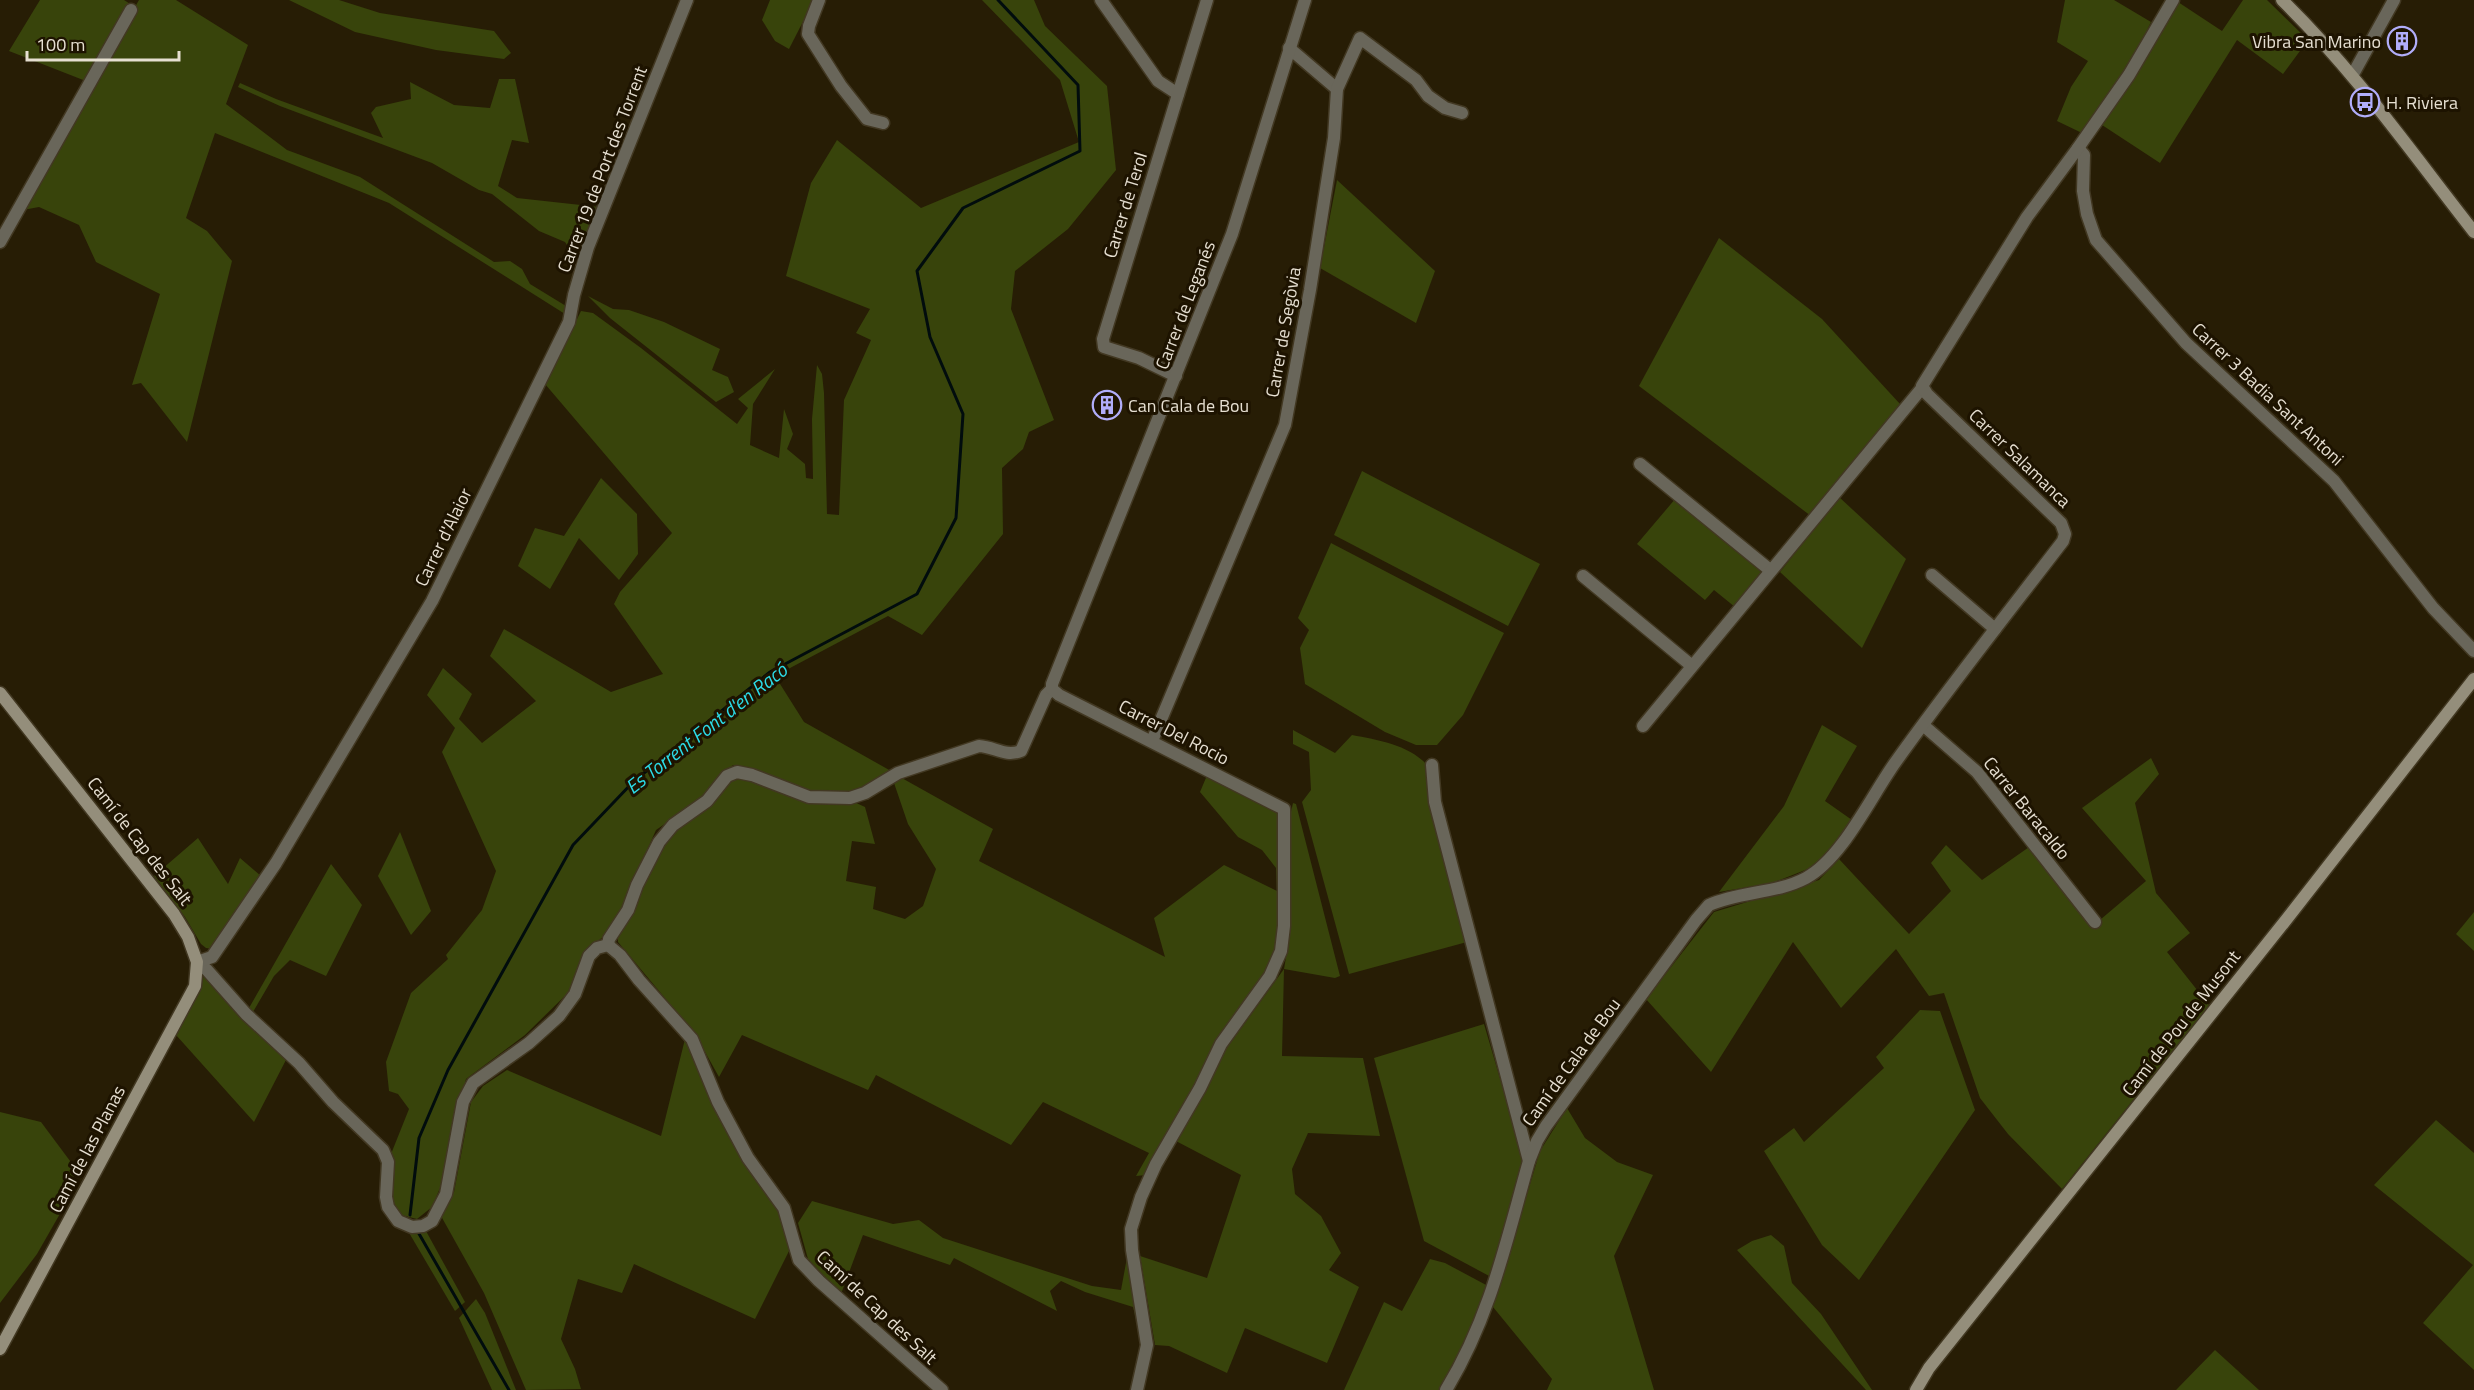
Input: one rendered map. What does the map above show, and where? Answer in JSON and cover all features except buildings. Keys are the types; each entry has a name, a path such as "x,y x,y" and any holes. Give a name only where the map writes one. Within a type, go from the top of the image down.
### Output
{"street":[{"name":"Carrer 19 de Port des Torrent","path":"538,384 569,322 588,247 687,0"},
{"path":"819,0 808,26 808,34 841,86 867,119 883,123"},
{"path":"1101,0 1158,81 1178,94"},
{"name":"Carrer de Terol","path":"1176,376 1140,358 1104,347 1103,339 1207,0"},
{"name":"Carrer de Leganés","path":"608,945 609,939 628,910 637,885 659,842 674,825 707,801 727,776 736,772 752,775 808,797 850,798 866,793 898,773 979,746 990,746 1012,754 1021,751 1046,694 1052,687 1232,234 1305,0"},
{"path":"1643,726 1922,388 1923,382 2027,217 2129,75 2173,0"},
{"path":"2282,0 2310,27 2352,76 2474,232"},
{"path":"2352,76 2394,0"},
{"path":"0,242 131,10"},
{"name":"Carrer de Segòvia","path":"1152,741 1285,425 1310,290 1334,138 1336,89 1360,38 1416,80 1428,96 1445,108 1462,114"},
{"path":"1289,48 1336,89"},
{"name":"Carrer 3 Badia Sant Antoni","path":"2078,148 2084,155 2083,191 2086,214 2096,240 2186,343 2334,481 2433,608 2474,651"},
{"name":"Carrer d'Alaior","path":"198,962 212,957 276,863 432,601 538,384"},
{"name":"Carrer Salamanca","path":"1836,851 1923,724 2065,534 2064,528 1922,388"},
{"path":"1640,464 1770,570"},
{"path":"1932,575 1995,629"},
{"path":"1583,576 1692,666"},
{"name":"Camí de Pou de Musont","path":"1916,1390 1929,1368 2286,920 2474,679"},
{"name":"Carrer Del Rocio","path":"1052,687 1059,695 1284,809 1284,926 1281,951 1270,976 1221,1044 1200,1088 1156,1164 1141,1197 1131,1229 1132,1250 1148,1345 1137,1390"},
{"name":"Camí de Cap des Salt","path":"0,693 174,914 188,937 198,962 246,1014 299,1064 333,1102 383,1150 388,1162 386,1197 388,1207 399,1221 412,1227 423,1226 432,1221 446,1194 463,1102 473,1083 529,1043 559,1017 575,994 589,956 597,948 608,945 620,955 639,980 692,1039 718,1102 748,1158 784,1208 799,1260 819,1281 942,1390"},
{"name":"Carrer Baracaldo","path":"1923,724 1977,772 2095,922"},
{"path":"1432,765 1435,802 1529,1161"},
{"name":"Camí de Cala de Bou","path":"1446,1390 1466,1358 1490,1300 1529,1161 1546,1126 1709,905 1725,898 1774,889 1806,878 1824,865 1836,851"},
{"name":"Camí de las Planas","path":"0,1349 195,986 198,962"}],"green space":[{"path":"40,0 124,0 135,7 139,0 176,0 248,45 226,104 287,150 360,177 494,262 510,261 522,269 530,284 566,306 565,314 389,203 215,133 186,218 207,231 232,261 187,442 141,383 132,385 160,294 96,262 79,225 39,207 23,210 96,85 9,51"},
{"path":"289,0 339,0 380,13 494,31 511,53 504,59 436,50 355,32"},
{"path":"770,0 814,0 789,49 775,41 762,20"},
{"path":"982,0 1034,0 1045,26 1107,86 1116,170 1068,229 1015,271 1011,309 1054,420 1029,432 1023,449 1002,468 1003,534 922,635 888,616 775,676 804,722 891,771 863,789 830,794 797,788 733,765 697,802 656,830 617,918 603,937 585,951 568,993 525,1035 466,1079 440,1188 432,1207 417,1219 401,1215 391,1203 391,1154 409,1109 398,1094 389,1091 386,1062 411,993 448,959 446,955 482,910 496,871 442,752 455,728 427,695 443,668 472,694 459,719 482,743 536,701 490,656 504,629 611,692 663,674 614,604 620,592 672,533 545,384 581,311 593,313 737,424 748,408 738,399 775,369 753,404 750,445 779,458 784,409 793,434 787,449 805,464 806,478 813,479 812,419 817,365 822,374 824,393 827,514 839,515 844,400 871,340 856,333 870,309 786,276 811,183 837,140 921,208 1079,142 1060,80"},
{"path":"2065,0 2114,0 2151,22 2136,53 2082,133 2057,121 2071,87 2088,61 2057,42"},
{"path":"2243,0 2267,0 2308,40 2283,74 2237,40 2160,163 2102,125 2178,2 2222,31"},
{"path":"499,79 515,79 529,143 512,140 498,186 517,198 599,207 579,263 565,242 539,231 492,194 479,190 432,163 280,106 238,87 240,83 276,99 383,138 371,113 376,107 411,99 410,82 454,105 490,108"},
{"path":"1337,180 1435,271 1416,323 1320,268"},
{"path":"1719,238 1822,319 1900,404 1811,516 1639,386"},
{"path":"588,296 613,309 629,310 664,322 720,349 712,370 728,377 734,392 716,402 610,318"},
{"path":"1362,471 1540,564 1508,626 1334,535"},
{"path":"601,478 637,514 638,554 619,580 579,538 550,589 518,566 535,528 564,536"},
{"path":"1839,497 1906,559 1862,648 1780,572"},
{"path":"1676,498 1765,571 1735,607 1714,590 1705,600 1637,544"},
{"path":"1331,543 1504,633 1463,715 1437,745 1416,745 1385,732 1305,684 1300,648 1309,630 1298,618"},
{"path":"1822,725 1857,746 1825,801 1852,820 1818,865 1772,883 1719,892 1784,806"},
{"path":"1293,730 1335,753 1352,735 1383,741 1412,753 1428,766 1467,942 1349,974 1302,802 1311,790 1309,752 1293,744"},
{"path":"2151,758 2159,774 2135,803 2156,893 2190,933 2167,952 2209,1005 2062,1189 2008,1134 1980,1098 1944,993 1929,996 1896,949 1841,1008 1793,942 1711,1072 1646,999 1714,912 1819,880 1839,859 1909,934 1951,891 1931,863 1946,845 1982,880 2032,845 2094,925 2146,881 2082,808"},
{"path":"1208,773 1280,811 1282,917 1277,948 1268,973 1146,1175 1136,1176 1149,1153 1043,1102 1011,1145 876,1075 868,1090 742,1035 719,1077 695,1034 618,942 618,934 630,918 639,893 670,835 709,807 726,784 738,777 854,802 865,807 875,844 852,841 846,881 876,887 873,909 905,919 923,906 936,869 908,824 894,783 900,777 993,829 979,861 1165,957 1154,918 1224,865 1277,891 1276,868 1262,850 1238,837 1200,792"},
{"path":"1293,803 1296,804 1340,976 1335,978 1284,969 1289,940 1290,816"},
{"path":"400,832 431,911 411,935 378,876"},
{"path":"198,838 228,884 240,858 261,876 213,949 201,944 185,917 154,876"},
{"path":"331,864 362,905 326,976 290,960 274,976 253,1012 249,1008"},
{"path":"2474,912 2474,951 2456,934"},
{"path":"1284,969 1282,1056 1363,1058 1380,1136 1308,1133 1292,1169 1295,1194 1321,1216 1341,1253 1329,1270 1359,1287 1327,1363 1245,1328 1227,1373 1169,1346 1155,1345 1140,1256 1207,1278 1241,1175 1174,1140 1209,1084 1223,1053"},
{"path":"203,977 215,982 287,1058 254,1122 176,1035"},
{"path":"1920,1010 1940,1011 1975,1110 1859,1280 1822,1245 1764,1151 1794,1128 1804,1142 1884,1068 1876,1057"},
{"path":"1484,1024 1524,1160 1491,1277 1424,1241 1374,1058"},
{"path":"685,1039 778,1206 792,1238 789,1251 755,1319 634,1264 622,1293 578,1279 561,1339 575,1369 581,1389 526,1390 484,1293 441,1216 454,1192 471,1102 483,1086 507,1070 661,1136"},
{"path":"1567,1108 1585,1138 1617,1162 1653,1175 1614,1256 1654,1390 1547,1390 1552,1379 1493,1307 1540,1151"},
{"path":"0,1112 41,1122 76,1169 65,1205 37,1254 0,1303"},
{"path":"2436,1120 2474,1153 2474,1370 2423,1323 2473,1265 2374,1185"},
{"path":"812,1201 893,1224 919,1220 943,1238 1092,1286 1121,1290 1128,1252 1141,1340 1133,1307 1085,1292 1061,1281 1050,1291 1057,1311 954,1258 950,1265 863,1235 841,1294 808,1259 798,1223"},
{"path":"408,1231 426,1231 465,1302 455,1311"},
{"path":"1771,1235 1784,1246 1792,1283 1821,1314 1872,1390 1866,1390 1737,1250 1752,1241"},
{"path":"1430,1259 1445,1263 1488,1286 1463,1355 1441,1390 1344,1390 1384,1302 1402,1311"},
{"path":"476,1299 485,1313 516,1390 492,1390 459,1318"},
{"path":"2215,1350 2259,1390 2176,1390"}],"waterway":[{"name":"Es Torrent Font d'en Racó","path":"410,1215 419,1138 448,1070 573,845 634,781 770,672 917,594 956,518 963,414 930,337 917,271 963,208 1080,151 1078,85 998,0"},
{"name":"Es Torrent Font d'en Racó","path":"418,1232 509,1390"}],"place":[{"name":"Vibra San Marino","path":"2402,41"},
{"name":"H. Riviera","path":"2365,102"},
{"name":"Can Cala de Bou","path":"1107,405"}]}
